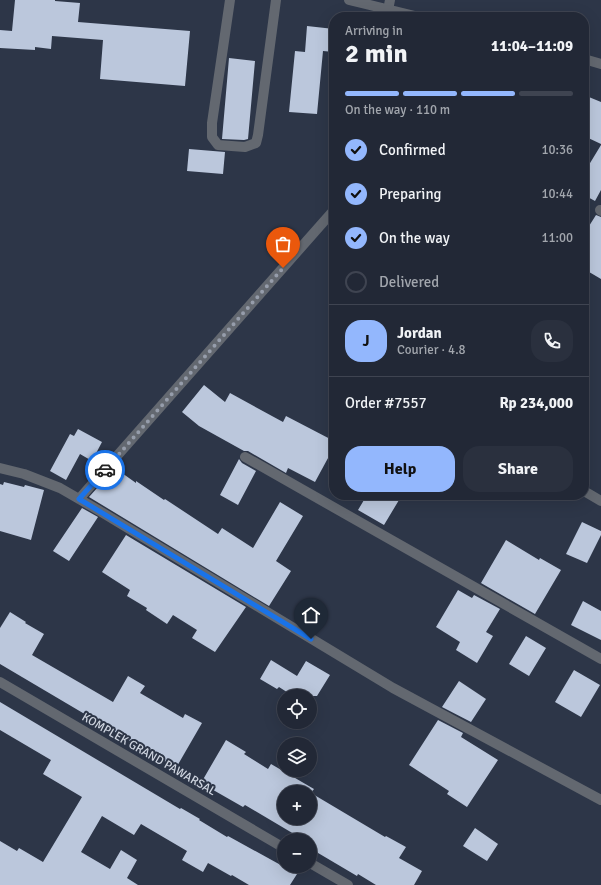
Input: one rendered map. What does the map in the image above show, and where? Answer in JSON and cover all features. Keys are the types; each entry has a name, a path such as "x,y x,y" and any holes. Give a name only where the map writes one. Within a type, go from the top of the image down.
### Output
{"street":[{"path":"230,0 212,123 212,137 218,145 245,147 256,143 258,135 276,0"},
{"path":"349,0 389,5 406,12"},
{"path":"589,60 601,64"},
{"path":"79,499 329,216"},
{"path":"245,457 601,658"},
{"path":"0,468 24,474 60,488 393,688 601,800"},
{"path":"589,494 601,501"},
{"name":"KOMPLEK GRAND PAWARSAL","path":"0,682 277,844"},
{"path":"317,867 348,885"}],"building":[{"path":"15,0 55,0 80,3 78,22 190,31 185,86 100,79 103,40 52,36 51,49 35,47 35,50 0,48 0,30 12,31"},
{"path":"307,26 329,28 329,52 323,51 317,114 289,112 295,51 305,52"},
{"path":"229,58 255,61 248,139 244,140 222,139"},
{"path":"589,97 601,102 601,144 589,138"},
{"path":"601,145 601,190 595,201 589,198 589,165"},
{"path":"189,149 225,152 223,174 187,171"},
{"path":"596,215 601,217 601,279 589,272 589,226"},
{"path":"204,385 225,402 230,393 283,422 286,416 329,438 329,456 315,482 288,468 286,473 248,451 244,451 199,426 182,412"},
{"path":"78,429 102,442 92,461 80,454 66,480 50,471 70,434 74,436"},
{"path":"239,459 242,463 256,471 238,505 220,495"},
{"path":"115,468 136,483 136,481 218,534 222,528 253,548 280,502 303,516 276,561 291,571 269,606 89,497"},
{"path":"4,482 44,490 31,540 0,531 0,484 3,485"},
{"path":"364,500 399,500 384,525 358,510"},
{"path":"82,508 98,517 69,561 53,551"},
{"path":"582,522 601,531 601,535 587,563 566,554"},
{"path":"126,535 246,607 215,652 192,638 197,630 173,615 167,624 146,610 147,608 127,596 130,590 102,572"},
{"path":"506,540 539,560 540,558 561,570 535,614 481,583"},
{"path":"458,590 472,598 474,595 500,609 486,632 493,636 477,663 456,650 460,642 436,627"},
{"path":"583,601 601,611 601,640 571,625"},
{"path":"10,612 44,634 32,655 113,702 128,676 145,686 140,693 183,718 185,714 202,723 176,768 0,664 0,628"},
{"path":"526,636 546,648 529,676 509,664"},
{"path":"271,660 297,676 306,661 330,675 317,696 317,689 282,689 279,687 277,689 260,679"},
{"path":"574,670 600,685 581,717 555,702"},
{"path":"459,681 486,699 471,722 442,707"},
{"path":"0,702 180,809 181,808 200,819 199,820 227,837 228,836 277,863 277,873 297,874 290,885 249,885 208,863 203,872 182,860 187,851 141,824 134,835 102,816 81,852 110,869 121,850 137,860 127,878 138,885 0,885 0,841 17,851 19,848 43,862 82,797 43,774 51,760 0,730"},
{"path":"438,720 463,733 461,737 498,760 467,807 447,794 449,791 409,765"},
{"path":"226,740 246,752 244,754 268,769 271,764 277,767 277,777 293,777 307,785 277,785 277,824 245,805 243,807 201,783"},
{"path":"317,797 385,837 386,836 406,847 399,858 422,871 414,885 376,885 358,874 357,876 317,852 317,833 292,833 279,825 317,825"},
{"path":"475,828 498,844 487,861 463,846"}],"way so far":[{"path":"105,470 283,268"}],"route":[{"path":"105,470 79,499 311,639"}]}
